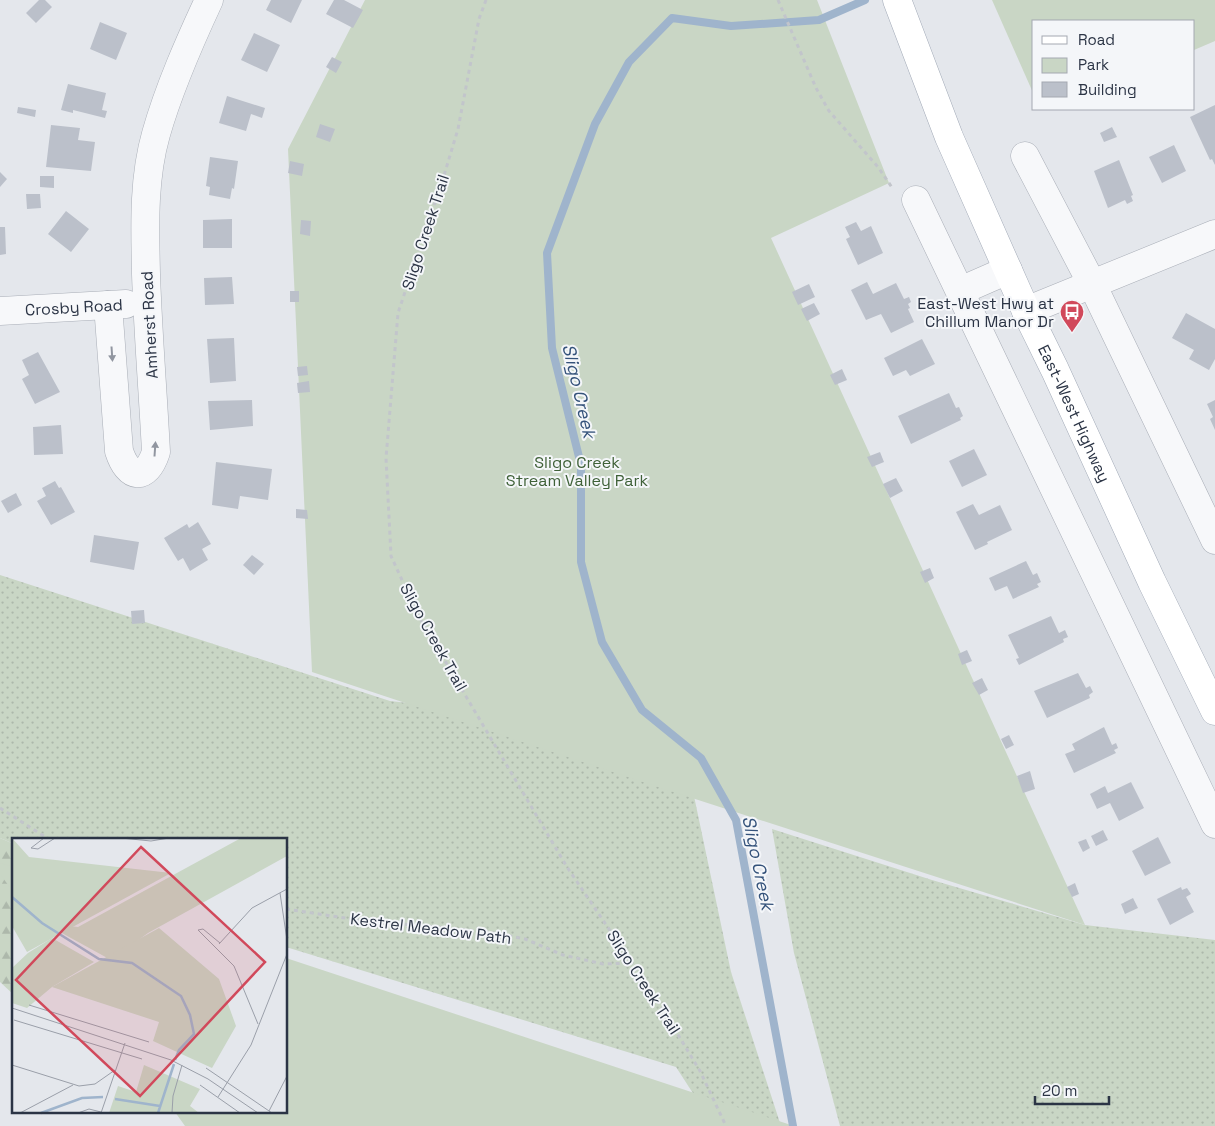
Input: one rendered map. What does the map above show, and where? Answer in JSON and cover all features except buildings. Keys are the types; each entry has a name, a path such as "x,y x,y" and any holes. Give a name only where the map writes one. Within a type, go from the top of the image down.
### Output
{"main road":[{"name":"East-West Highway","path":"899,8 949,137 1026,311 1056,370 1152,582 1215,711"}],"street":[{"name":"Amherst Road","path":"108,305 119,451 122,462 128,469 137,473 145,472 153,463 156,452 147,302 145,235 147,183 156,135 183,58 209,0"},
{"path":"1025,156 1092,284 1215,540"},
{"path":"916,200 1215,824"},
{"path":"1026,311 1212,237"},
{"path":"960,291 1008,270"},
{"name":"Crosby Road","path":"0,311 147,302"}],"path":[{"name":"Sligo Creek Trail","path":"486,0 479,19 458,129 398,313 386,458 391,556 419,618 567,866 633,963 700,1071 726,1126"},
{"path":"778,0 816,88 829,111 878,167 895,192 916,200"},
{"path":"0,808 47,838"},
{"name":"Kestrel Meadow Path","path":"288,909 358,920 489,932 525,939 563,955 603,964 633,963"}],"green space":[{"name":"Sligo Creek Stream Valley Park","path":"365,0 817,0 889,183 771,238 1085,925 658,787 312,672 288,149"},
{"path":"992,0 1215,0 1215,41 1195,50 1195,20 1032,20 1032,90"},
{"path":"0,575 390,701 509,714 686,758 731,972 781,1126 709,1118 676,1067 288,948 288,838 12,838 12,843 0,838"},
{"path":"772,829 932,880 1085,925 1215,940 1215,1126 840,1126 794,953"},
{"path":"0,838 12,843 12,993 0,982"},
{"path":"0,863 12,866 12,890 0,874"},
{"path":"288,959 794,1126 185,1126 176,1114 288,1114"}],"waterway":[{"name":"Sligo Creek","path":"793,1126 736,820 701,758 642,710 602,642 581,562 581,465 552,348 547,253 595,124 629,62 672,18 731,26 819,20 865,0"}],"place":[{"name":"East-West Hwy at Chillum Manor Dr","path":"1072,333"}]}
